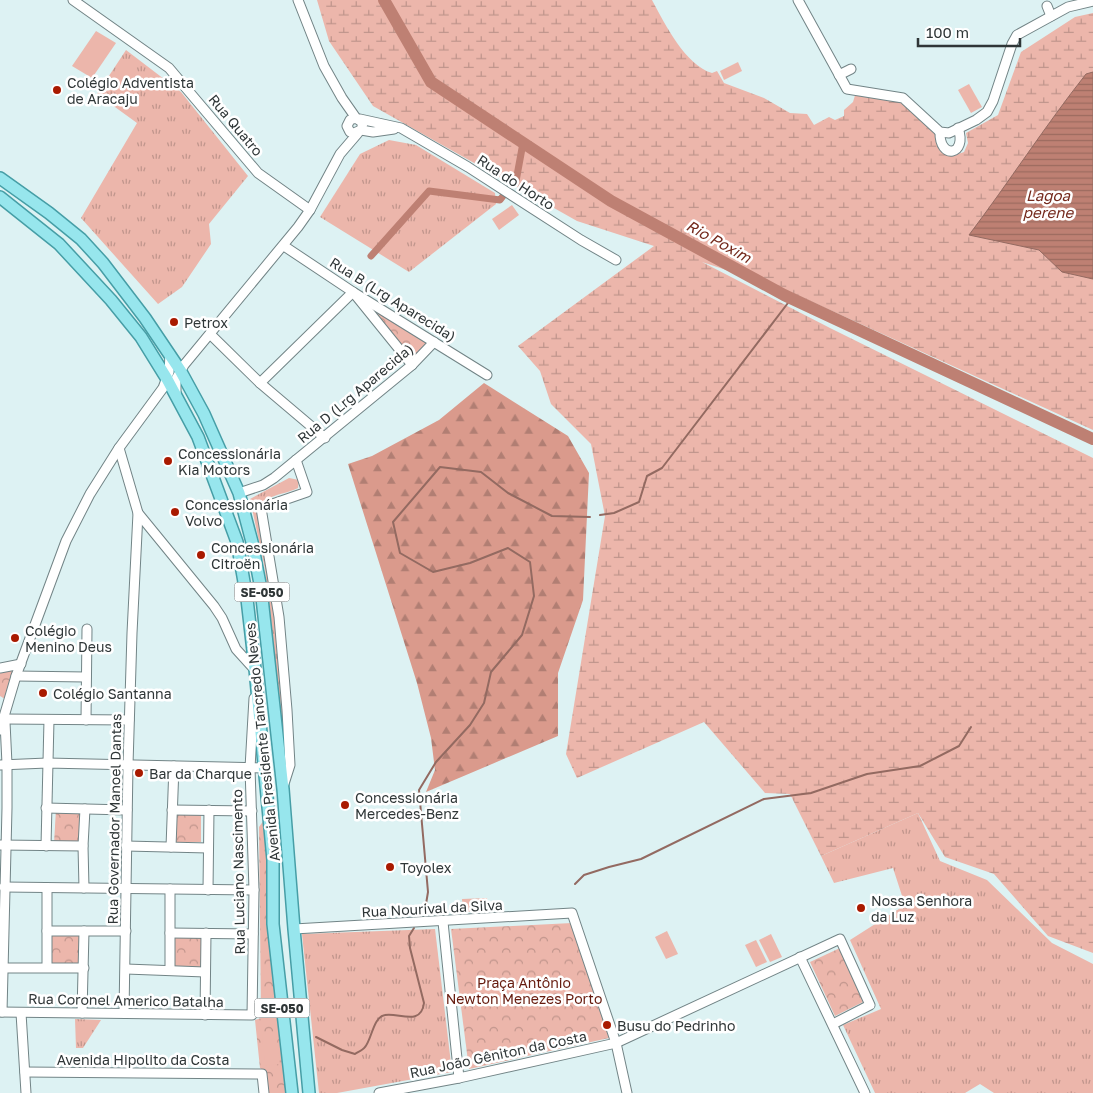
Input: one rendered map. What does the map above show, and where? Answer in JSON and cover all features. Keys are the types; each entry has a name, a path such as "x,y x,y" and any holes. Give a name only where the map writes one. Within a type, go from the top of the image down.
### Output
{"main road":[{"name":"Avenida Presidente Tancredo Neves","path":"0,178 50,214 81,240 103,263 180,370 204,414 239,493 252,542 261,589 283,789 309,1093"},
{"name":"Avenida Presidente Tancredo Neves","path":"0,197 59,244 141,337 167,379 207,458 236,542 247,599 255,669 273,860 273,924 292,1093"}],"street":[{"name":"Rua Quatro","path":"73,0 169,68 258,172 310,210"},
{"path":"298,0 315,45 342,98 363,126 340,154"},
{"path":"798,0 848,90 903,98 940,132 949,132 983,116 989,108 1017,35 1068,7 1090,1"},
{"path":"1047,6 1052,16"},
{"path":"839,75 851,69"},
{"path":"342,98 350,132 373,132 401,128"},
{"path":"176,396 176,379 180,370 284,246 310,210 340,154 348,126 353,118 358,119"},
{"name":"Rua do Horto","path":"358,119 401,128 468,167 580,240 616,260"},
{"path":"940,132 939,141 943,148 949,151 956,150 961,144 958,128"},
{"name":"Rua B (Lrg Aparecida)","path":"284,246 353,292 487,375"},
{"path":"260,383 353,292 412,365"},
{"path":"210,334 260,383 324,438"},
{"name":"Rua D (Lrg Aparecida)","path":"239,493 269,482 412,365 434,342"},
{"path":"1,1012 4,887 2,845 3,704 21,664 66,541 90,494 119,448 163,388 167,379 170,354"},
{"name":"Rua Governador Manoel Dantas","path":"119,448 138,513 129,720 124,1014"},
{"path":"283,789 290,770 287,710 279,616 261,508 307,492 296,460"},
{"path":"138,513 214,606 222,618 236,648 255,669"},
{"path":"138,538 147,535 157,536"},
{"path":"86,720 87,629"},
{"path":"0,668 21,664"},
{"name":"Rua Luciano Nascimento","path":"252,1014 254,890 250,768 255,669"},
{"path":"16,676 86,677"},
{"path":"4,719 129,720"},
{"path":"0,730 4,719"},
{"path":"46,846 49,720"},
{"path":"4,764 264,768"},
{"path":"171,847 174,766"},
{"path":"46,808 127,810"},
{"path":"84,888 83,846 85,809"},
{"path":"172,810 252,811"},
{"path":"208,890 209,810"},
{"path":"2,845 83,846"},
{"path":"126,846 208,848"},
{"path":"4,887 254,890"},
{"path":"47,888 47,967"},
{"path":"170,889 170,970"},
{"name":"Rua Nourival da Silva","path":"294,929 443,922 572,913 616,1043"},
{"path":"443,922 459,1078"},
{"path":"47,931 126,931"},
{"path":"82,1013 84,931"},
{"path":"170,933 253,934"},
{"path":"206,933 206,1015"},
{"name":"Rua João Gêniton da Costa","path":"379,1093 459,1078 616,1043 840,939 870,1005 832,1024"},
{"path":"800,958 865,1093"},
{"path":"3,968 84,968"},
{"path":"126,969 206,972"},
{"name":"Rua Coronel Americo Batalha","path":"1,1012 252,1014"},
{"path":"21,1013 26,1093"},
{"path":"616,1043 627,1093"},
{"name":"Avenida Hipolito da Costa","path":"25,1072 262,1074 264,1093"}],"green space":[{"path":"317,0 652,0 670,32 685,53 702,69 712,73 717,71 724,83 764,98 790,113 807,114 814,125 829,117 835,120 844,116 844,110 853,102 856,92 897,97 938,134 941,150 952,155 964,152 968,143 966,133 998,115 1021,52 1075,17 1093,13 1093,430 784,289 702,262 830,328 1093,458 1093,953 1048,936 994,874 945,857 918,813 821,856 790,794 765,793 704,722 577,778 566,754 605,516 591,444 551,404 540,371 518,346 654,246 577,221 373,106 329,41"},
{"path":"96,31 116,43 92,78 72,66"},
{"path":"126,50 181,92 248,176 209,224 211,244 182,287 158,304 81,218 137,123 97,94"},
{"path":"738,62 742,71 724,80 720,71"},
{"path":"969,84 982,107 971,113 958,90"},
{"path":"389,140 416,145 495,193 496,204 409,272 320,217 360,154"},
{"path":"512,205 519,215 499,230 492,219"},
{"path":"371,309 431,341 413,361"},
{"path":"484,383 568,436 589,473 583,600 558,673 558,736 426,792 435,770 431,738 417,683 348,464 372,456 439,420"},
{"path":"289,478 299,480 298,488 266,500 258,509 271,571 289,767 284,767 265,569 250,499"},
{"path":"16,668 5,699 0,696 0,673"},
{"path":"56,809 88,810 87,845 54,844"},
{"path":"918,813 940,861 987,880 1052,943 1093,964 1093,1093 994,1093 980,1084 965,1093 875,1093 843,1025 881,1009 850,940 905,905 893,868 834,883 821,856"},
{"path":"201,814 201,842 174,842 174,815"},
{"path":"264,820 288,1093 267,1093 264,1071 260,1068 255,1020 261,1018 259,827"},
{"path":"487,898 488,911 463,912 462,899"},
{"name":"Praça Antônio Newton Menezes Porto","path":"572,923 609,1038 469,1069 451,929"},
{"path":"435,929 452,1072 337,1093 319,1093 302,934"},
{"path":"667,931 678,954 666,959 655,937"},
{"path":"172,933 203,934 203,968 171,968"},
{"path":"771,934 782,957 770,962 759,940"},
{"path":"50,935 81,935 82,965 50,966"},
{"path":"756,940 767,962 756,967 745,945"},
{"path":"840,948 863,1002 835,1016 810,962"},
{"path":"75,1019 101,1020 83,1048 76,1048"},
{"path":"276,1032 280,1064 265,1066 262,1034"}],"water":[{"name":"Lagoa perene","path":"1093,72 1093,279 1062,272 1039,250 969,235 1086,74"}],"waterway":[{"name":"Rio Poxim","path":"384,0 431,82 611,201 784,295 1093,439"},
{"path":"516,181 523,143"},
{"path":"371,256 429,191 500,200 503,196"},
{"path":"600,515 614,513 639,502 647,476 662,468 791,299"},
{"path":"419,917 426,904 428,892 419,790 436,762 470,725 484,703 491,672 522,635 534,596 530,562 508,548 470,563 433,572 400,553 393,522 440,467 481,472 508,493 552,516 590,517"},
{"path":"575,884 584,875 641,859 764,799 811,793 867,774 920,766 959,746 971,727"},
{"path":"316,1037 342,1050 355,1054 365,1047 375,1024 381,1017 385,1015 408,1017 418,1015 424,1003 410,948 409,936 414,928"}],"place":[{"name":"Colégio Adventista de Aracaju","path":"57,90"},
{"name":"Petrox","path":"174,322"},
{"name":"Concessionária Kia Motors","path":"168,461"},
{"name":"Concessionária Volvo","path":"175,512"},
{"name":"Concessionária Citroën","path":"201,555"},
{"name":"Colégio Menino Deus","path":"15,638"},
{"name":"Colégio Santanna","path":"43,693"},
{"name":"Bar da Charque","path":"139,773"},
{"name":"Concessionária Mercedes-Benz","path":"345,805"},
{"name":"Toyolex","path":"390,867"},
{"name":"Nossa Senhora da Luz","path":"861,908"},
{"name":"Busu do Pedrinho","path":"607,1025"}]}
